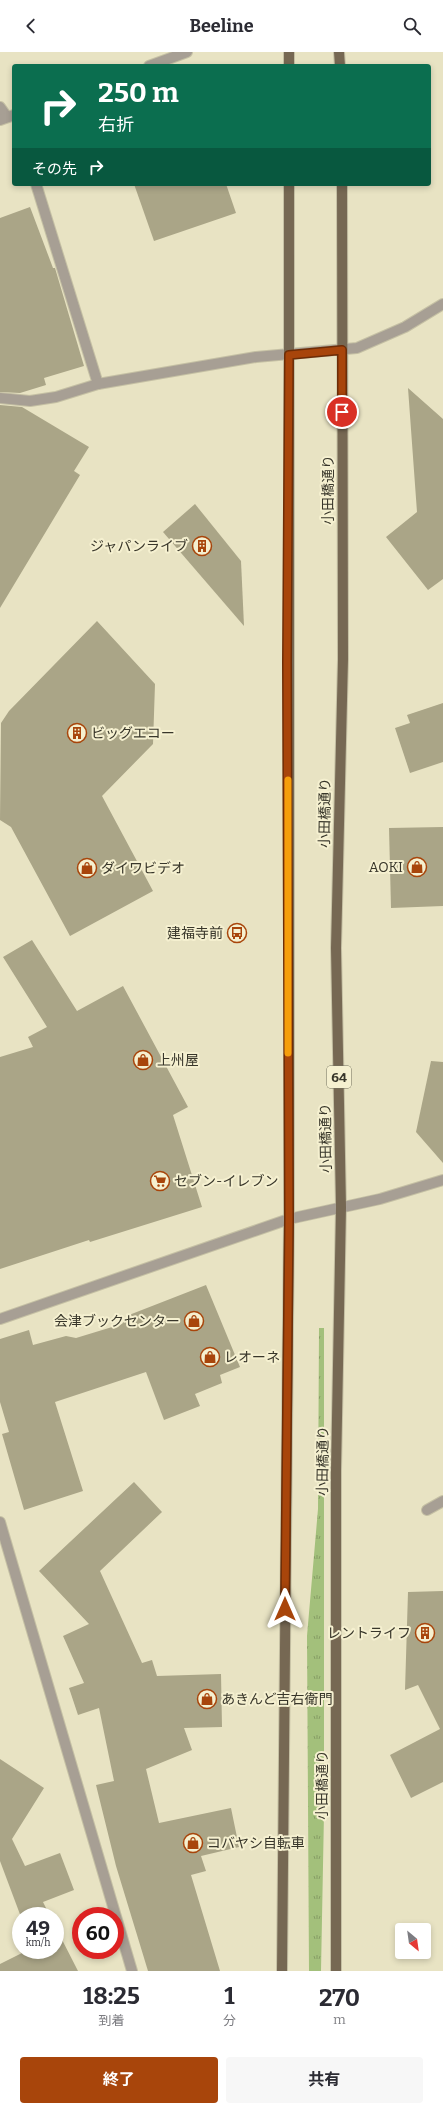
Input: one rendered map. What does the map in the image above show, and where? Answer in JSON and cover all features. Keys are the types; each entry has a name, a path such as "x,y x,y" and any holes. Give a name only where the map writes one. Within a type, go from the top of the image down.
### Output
{"main road":[{"path":"289,52 289,64"},
{"path":"340,52 340,64"},
{"path":"282,1971 289,1219 287,654 289,186"},
{"name":"小田橋通り","path":"336,1971 336,1471 341,1207 336,948 343,659 342,186"}],"street":[{"path":"154,64 187,52"},
{"path":"0,107 7,117"},
{"path":"37,186 98,384"},
{"path":"0,398 30,400 56,397 98,384 256,357 357,348 405,327 443,304"},
{"path":"0,1319 289,1219 380,1198 443,1180"},
{"path":"427,1510 443,1501"},
{"path":"0,1522 132,1971"}],"green space":[{"path":"319,1328 324,1328 324,1813 321,1971 309,1971 307,1636 318,1509"}],"building":[{"path":"135,186 227,186 236,213 154,241"},
{"path":"30,207 53,268 55,268 84,366 44,378 46,385 20,393 0,392 0,218"},
{"path":"408,388 443,419 443,579 428,590 386,537 417,512"},
{"path":"0,405 22,407 89,447 74,471 80,475 0,608"},
{"name":"ジャパンライブ","path":"195,504 241,561 244,626 163,532"},
{"name":"ビッグエコー","path":"97,621 155,684 153,744 102,796 153,891 70,936 11,827 0,820 1,723 9,711"},
{"path":"443,703 443,762 410,773 395,728 410,723 407,715"},
{"name":"AOKI","path":"443,827 443,906 391,908 389,828"},
{"path":"32,940 77,1011 123,986 188,1107 173,1115 202,1207 90,1242 89,1240 0,1269 0,1057 33,1047 28,1037 47,1027 3,957"},
{"path":"431,1061 443,1062 443,1163 416,1132"},
{"path":"206,1285 240,1367 220,1375 222,1383 195,1394 200,1406 164,1420 146,1372 55,1402 83,1491 24,1510 2,1434 9,1432 0,1402 0,1339 29,1330 33,1345 66,1336 76,1338 122,1324 129,1315"},
{"path":"134,1482 162,1512 100,1571 142,1663 152,1660 157,1676 221,1674 222,1727 184,1728 192,1750 146,1769 159,1823 231,1808 239,1847 201,1856 206,1871 191,1875 220,1971 148,1971 116,1866 96,1785 114,1781 99,1708 78,1715 69,1688 84,1683 63,1636 89,1624 39,1571"},
{"path":"443,1591 443,1782 411,1798 390,1755 440,1729 418,1685 405,1690 408,1592"},
{"path":"0,1759 44,1788 12,1839 25,1866 60,1853 74,1890 43,1902 46,1907 17,1907 0,1861"},
{"path":"64,1944 78,1971 0,1971 0,1964 12,1958 64,1959"}],"slow traffic":[{"path":"288,780 288,1053"}],"place":[{"name":"ジャパンライブ","path":"202,546"},
{"name":"ビッグエコー","path":"77,733"},
{"name":"AOKI","path":"417,867"},
{"name":"ダイワビデオ","path":"87,868"},
{"name":"建福寺前","path":"237,933"},
{"name":"上州屋","path":"143,1060"},
{"name":"セブン-イレブン","path":"160,1181"},
{"name":"会津ブックセンター","path":"194,1321"},
{"name":"レオーネ","path":"210,1357"},
{"name":"レントライフ","path":"425,1633"},
{"name":"あきんど吉右衛門","path":"207,1699"},
{"name":"コバヤシ自転車","path":"193,1843"}],"route":[{"path":"285,1609 289,1219 287,662 289,355 342,350 342,412"}]}
